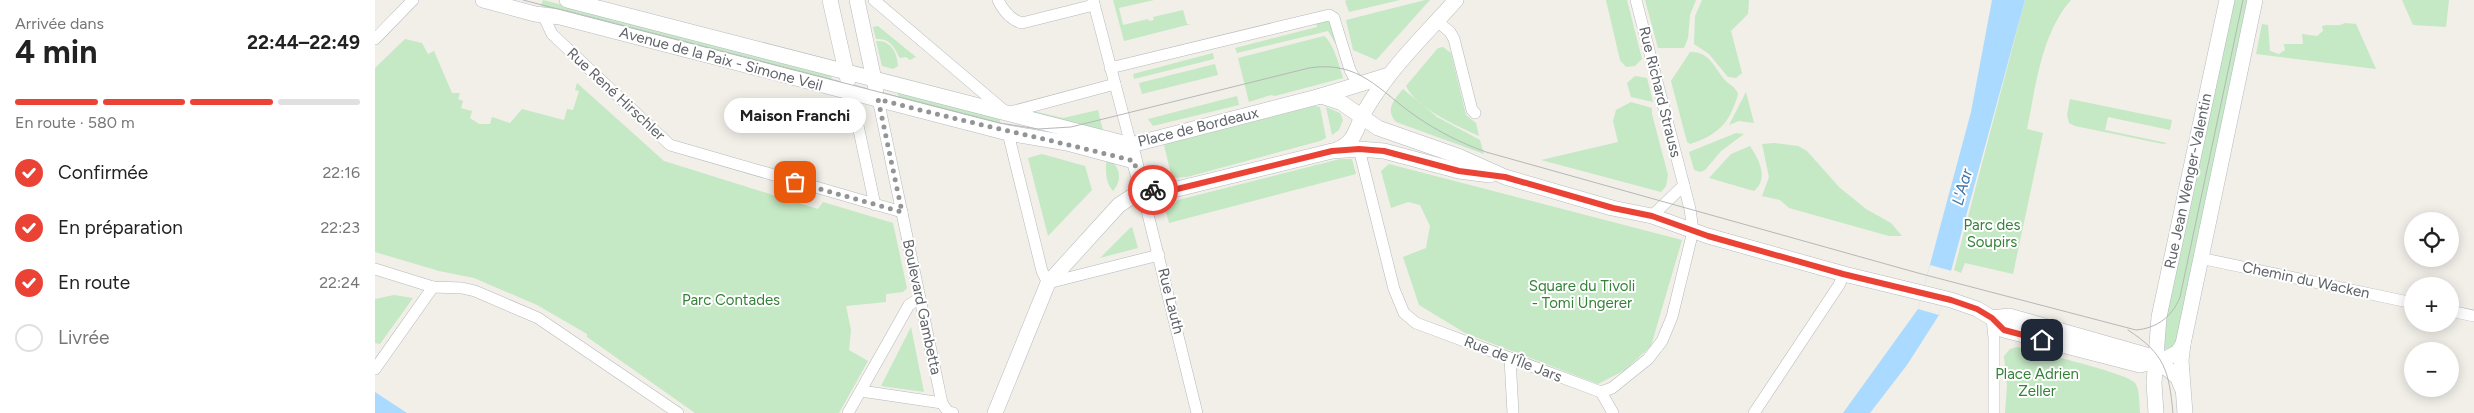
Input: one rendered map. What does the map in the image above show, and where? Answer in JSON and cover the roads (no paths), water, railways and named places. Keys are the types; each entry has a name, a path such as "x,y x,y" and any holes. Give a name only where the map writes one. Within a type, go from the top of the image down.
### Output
{"main road":[{"name":"Avenue de la Paix - Simone Veil","path":"483,0 569,20 1008,132 1083,147 1134,161"},
{"name":"Avenue de la Paix - Simone Veil","path":"567,0 1131,145"},
{"path":"830,0 851,93"},
{"name":"Boulevard Gambetta","path":"857,0 878,99"},
{"path":"1332,151 1348,144 1358,130 1362,118 1386,76 1457,0"},
{"name":"Rue Jean Wenger-Valentin","path":"2157,413 2155,396 2158,330 2164,291 2227,0"},
{"name":"Rue Jean Wenger-Valentin","path":"2185,413 2183,344 2255,0"},
{"name":"Place de Bordeaux","path":"1142,190 1131,145 1363,85 1386,76"},
{"path":"1321,96 1342,103 1378,128 1458,156 1505,177 1613,208 1652,216 1693,231 1843,274 1951,300 1977,309 1992,318 2004,330 2110,359 2140,365 2157,362 2177,352 2183,344"},
{"path":"998,412 1048,283 1119,205 1142,190 1169,191 1332,151 1359,149 1384,151 1459,171 1505,177"},
{"path":"1992,318 2009,316 2130,349 2157,362 2177,378 2183,392"},
{"path":"2130,349 2139,349 2149,344 2158,330"},
{"path":"2110,359 2145,376 2152,385 2155,396"}],"street":[{"path":"375,39 413,0"},
{"path":"874,0 1007,113 1115,84"},
{"path":"998,0 1005,12 1017,21 1022,22 1093,2 1131,145"},
{"name":"Rue Richard Strauss","path":"1636,0 1683,184 1693,231"},
{"name":"Rue René Hirschler","path":"543,15 552,34 670,145 875,205"},
{"path":"1110,68 1329,15 1334,18 1338,25 1353,77 1363,85"},
{"path":"1437,22 1450,32 1454,39 1475,113"},
{"path":"851,93 875,205 902,212"},
{"name":"Boulevard Gambetta","path":"878,99 942,403"},
{"path":"1008,132 1042,271 1048,283 1159,255"},
{"name":"Rue de l'Île Jars","path":"1359,149 1394,289 1404,313 1416,323 1601,392"},
{"path":"1652,216 1683,184"},
{"name":"Rue Lauth","path":"1142,190 1197,413"},
{"path":"1613,413 1601,392 1612,388 1641,366 1657,350 1672,317 1693,231"},
{"name":"Chemin du Wacken","path":"2200,258 2404,301"},
{"path":"375,269 433,287 462,288 475,291 538,318 678,413"},
{"path":"1753,413 1839,285 1843,274"},
{"path":"375,370 433,287"},
{"path":"848,413 909,304 919,298"},
{"path":"2459,313 2474,316"},
{"path":"1992,318 1994,338 1994,413"},
{"path":"1509,358 1513,413"},
{"path":"861,391 942,403 948,412 953,413"}],"water":[{"name":"L'Aar","path":"1992,0 2025,0 1939,315 1907,365 1870,413 1843,413 1918,309 1971,112"},
{"path":"375,392 378,394 407,413 375,413"}],"tram line":[{"path":"523,0 999,123 1038,129 1071,127 1309,68 1327,67 1342,69 1356,73 1368,80 1434,128 1486,152 1918,273 2136,330 2151,327 2163,320 2173,310 2180,297 2243,0"},
{"path":"2128,330 2150,347 2163,365 2167,375 2173,413"}],"place":[{"name":"Maison Franchi","path":"795,182"}],"park label":[{"name":"Parc des Soupirs","path":"1992,234"},
{"name":"Square du Tivoli - Tomi Ungerer","path":"1582,294"},
{"name":"Parc Contades","path":"731,300"},
{"name":"Place Adrien Zeller","path":"2037,382"}]}
